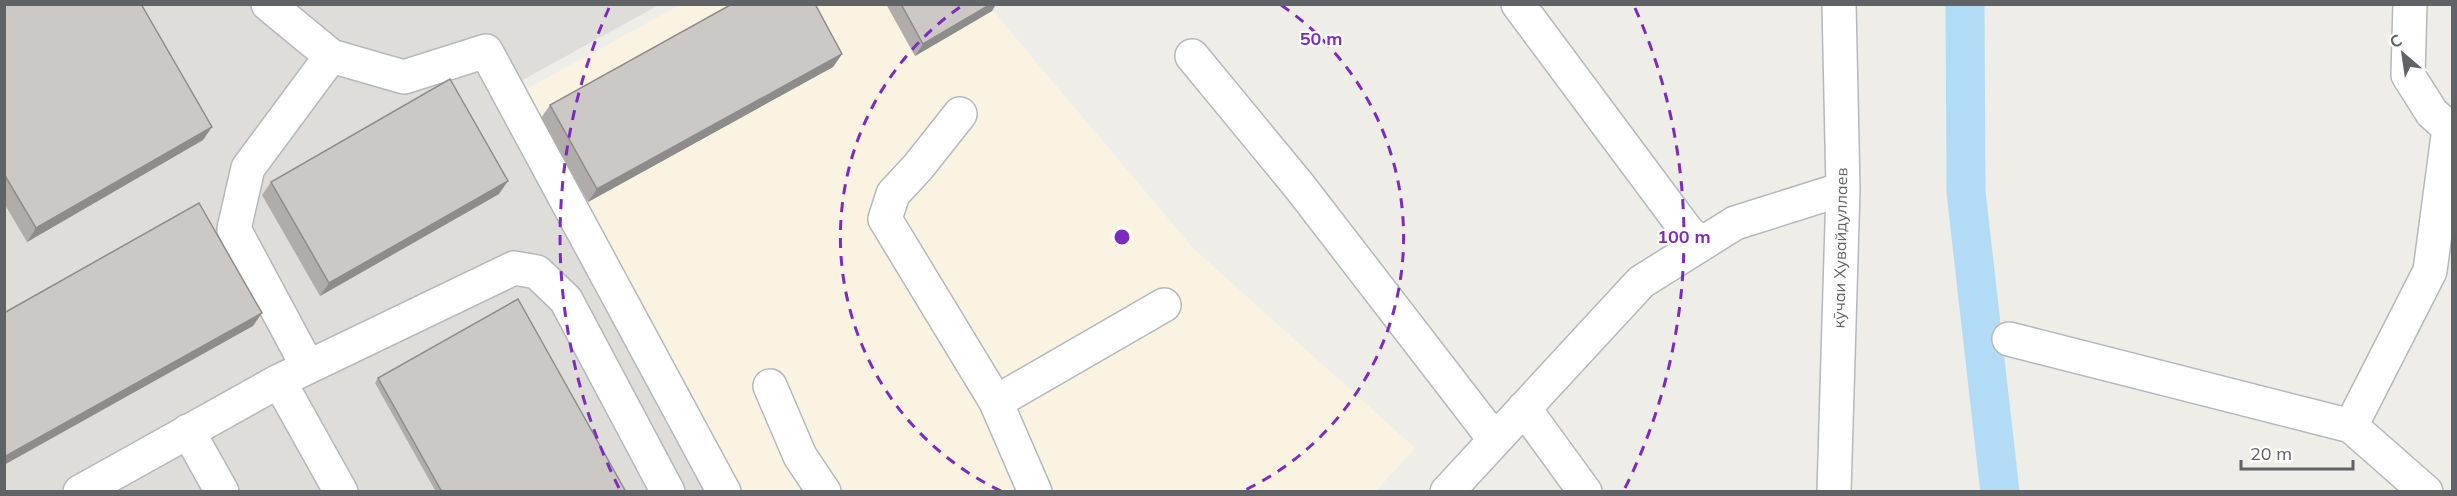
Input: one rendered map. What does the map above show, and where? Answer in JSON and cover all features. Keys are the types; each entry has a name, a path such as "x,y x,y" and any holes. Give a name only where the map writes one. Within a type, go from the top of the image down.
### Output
{"street":[{"path":"268,4 331,56 405,77 486,51 724,492"},
{"path":"1518,4 1688,231 1702,244"},
{"name":"кӯчаи Хувайдуллаев","path":"1834,492 1842,189 1839,4"},
{"path":"2351,426 2430,271 2451,128 2432,113 2408,75 2410,4"},
{"path":"308,367 234,230 248,168 331,56"},
{"path":"1192,56 1300,187 1495,440"},
{"path":"960,114 918,167 893,194 885,219 996,402 1035,492"},
{"path":"1447,492 1641,282 1735,223 1842,189"},
{"path":"80,492 279,381 514,268 537,272 566,300 668,492"},
{"path":"996,402 1164,305"},
{"path":"2008,339 2351,426 2426,492"},
{"path":"279,381 341,492"},
{"path":"770,386 800,456 824,492"},
{"path":"1524,408 1585,492"},
{"path":"188,431 222,492"}],"shaded area":[{"path":"4,5 659,5 510,87 718,491 5,491"},
{"path":"680,5 988,5 1193,248 1415,448 1376,491 739,491 525,90"}],"building":[{"path":"4,4 141,4 212,127 36,228 4,174"},
{"path":"732,4 815,4 842,54 597,189 550,105"},
{"path":"901,4 991,4 923,44"},
{"path":"450,79 508,181 329,283 271,182"},
{"path":"199,203 262,313 4,457 4,313"},
{"path":"518,299 626,492 442,492 378,378"}],"waterway":[{"path":"1965,4 1966,192 2000,492"}]}
